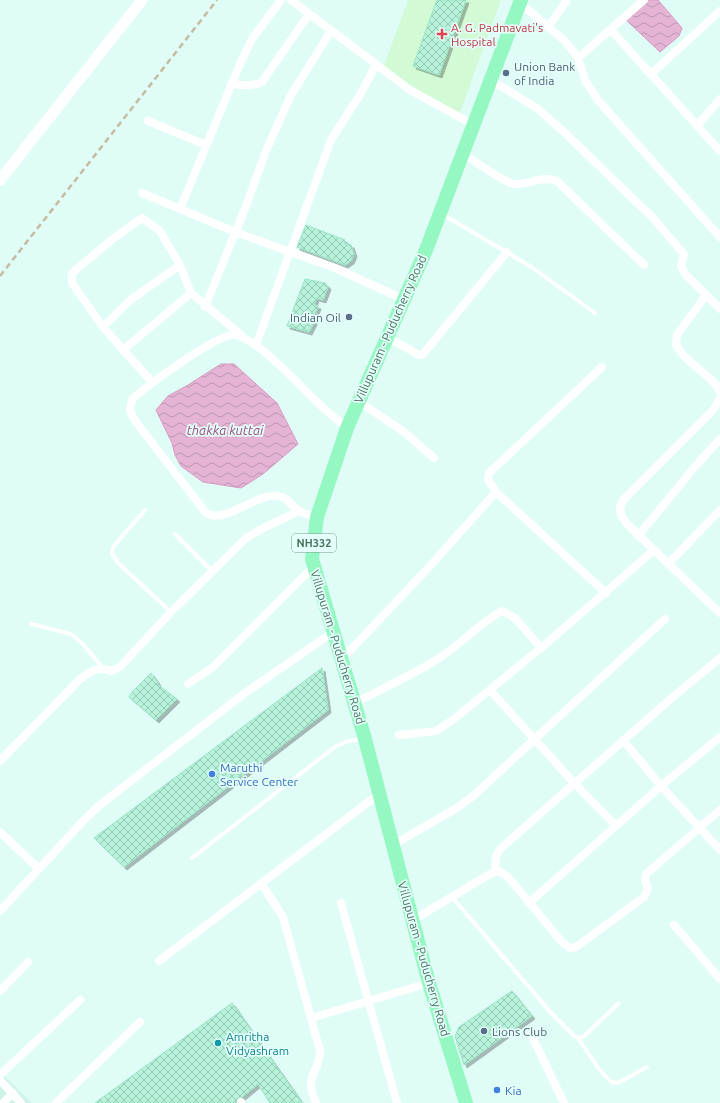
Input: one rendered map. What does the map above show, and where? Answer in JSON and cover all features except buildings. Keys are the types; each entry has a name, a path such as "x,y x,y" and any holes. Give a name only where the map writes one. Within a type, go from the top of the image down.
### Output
{"highway":[{"name":"Villupuram - Puducherry Road","path":"466,1103 429,983 365,738 312,559 317,517 347,428 404,299 440,212 520,1"}],"street":[{"path":"0,180 142,0"},
{"path":"180,209 231,84 252,39 281,0"},
{"path":"291,0 410,90 474,125"},
{"path":"549,26 567,0"},
{"path":"578,58 644,0"},
{"path":"520,1 566,42 578,58 585,80 597,100 718,235"},
{"path":"651,74 720,11"},
{"path":"231,84 247,86 256,85 262,82 309,14"},
{"path":"611,30 720,152"},
{"path":"205,307 236,232 266,151 291,95 331,31"},
{"path":"256,346 331,140 376,65"},
{"path":"491,80 538,110 563,131 652,217 684,254 681,266 685,274 720,309"},
{"path":"697,126 720,99"},
{"path":"148,121 206,145"},
{"path":"463,154 513,184 522,184 548,178 557,180 644,265"},
{"path":"142,193 290,253 335,268 404,299"},
{"path":"152,382 103,327 72,283 72,273 114,238 142,218 160,231 180,265 191,293 205,307 256,346 347,428"},
{"path":"387,337 419,355 423,354 507,252"},
{"path":"103,327 129,301 180,265"},
{"path":"123,350 191,293"},
{"path":"706,295 677,335 676,344 687,360 716,385 720,392"},
{"path":"245,338 234,335 221,339 185,360 152,382 132,398 129,405 130,413 206,513 211,516 221,516 249,503 272,496 283,497 292,503 298,511 317,517"},
{"path":"602,367 489,473 488,480 496,492 606,593"},
{"path":"720,398 714,409 624,499 620,507 621,515 638,536 720,613"},
{"path":"358,401 404,432 434,458"},
{"path":"638,536 674,491 720,440"},
{"path":"342,659 431,565 496,492"},
{"path":"668,564 720,510"},
{"path":"0,761 80,679 94,669 103,668 111,671 120,667 171,612 256,531 283,520 298,511"},
{"path":"399,735 436,731 454,719 541,648 654,551"},
{"path":"188,684 213,667 314,566"},
{"path":"355,703 433,662 454,648 492,616 502,611 515,618 541,648"},
{"path":"393,845 455,809 472,797 665,619"},
{"path":"0,911 85,819 101,804 245,693 333,632"},
{"path":"495,871 496,856 501,848 623,740 720,658"},
{"path":"490,690 534,740 616,826"},
{"path":"529,903 661,786 720,737"},
{"path":"623,740 661,786 720,850"},
{"path":"159,961 379,794"},
{"path":"413,920 495,871 499,871 509,878 562,942 570,948 576,947 644,897 648,888 645,881 646,874 698,827 720,810"},
{"path":"0,832 39,869"},
{"path":"260,883 283,917 320,1051 320,1060 310,1082 310,1089 316,1103"},
{"path":"341,903 397,1103"},
{"path":"674,925 720,979"},
{"path":"0,991 28,962"},
{"path":"310,1018 429,983"},
{"path":"0,1075 80,1000"},
{"path":"56,1103 140,1022"},
{"path":"530,1032 564,1103"},
{"path":"0,1080 21,1103"},
{"path":"2,1103 13,1094"}],"lane":[{"path":"440,212 546,276 595,313"},
{"path":"146,510 113,547 112,553 118,563 171,612"},
{"path":"175,534 212,572"},
{"path":"31,624 71,634 82,643 103,668"},
{"path":"192,858 336,746 349,741 365,738"},
{"path":"452,896 552,1014 574,1036 578,1038 599,1069 611,1082 618,1083 647,1068"},
{"path":"578,1038 583,1037 619,1003"}],"shaded area":[{"name":"A. G. Padmavati's Hospital","path":"408,0 501,0 459,115 383,68"},
{"path":"0,1072 32,1103 0,1103"}],"water":[{"path":"646,0 658,0 682,28 679,36 660,52 624,18"},
{"name":"thakka kuttai","path":"221,364 234,364 277,403 298,444 263,474 241,488 203,482 181,466 156,410 168,396"}],"railway":[{"path":"0,276 217,0"}],"place":[{"name":"A. G. Padmavati's Hospital","path":"442,34"},
{"name":"Union Bank of India","path":"506,73"},
{"name":"Indian Oil","path":"349,317"},
{"name":"Maruthi Service Center","path":"212,774"},
{"name":"Lions Club","path":"484,1031"},
{"name":"Amritha Vidyashram","path":"218,1043"},
{"name":"Kia","path":"497,1090"}]}
